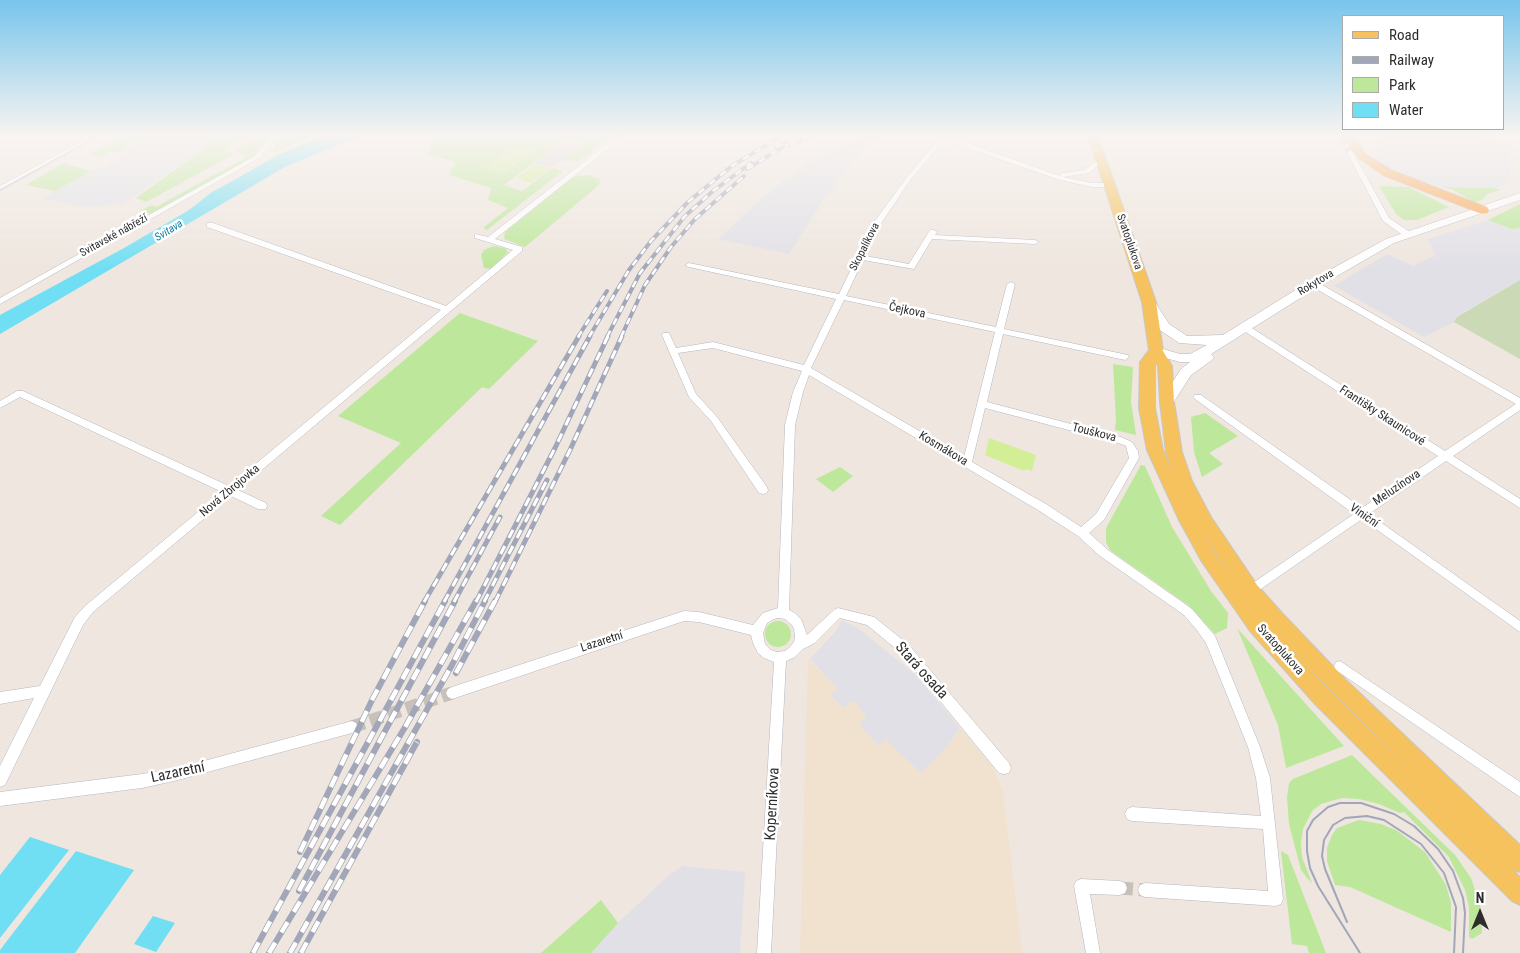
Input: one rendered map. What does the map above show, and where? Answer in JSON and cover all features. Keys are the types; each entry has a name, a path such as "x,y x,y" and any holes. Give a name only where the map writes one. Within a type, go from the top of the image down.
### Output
{"highway":[{"path":"1406,180 1483,210"},
{"path":"1448,198 1457,206 1462,216"}],"main road":[{"name":"Svatoplukova","path":"1109,180 1149,302 1156,351 1165,366 1167,402 1174,452 1184,481 1205,522 1251,590 1340,687 1520,861"},
{"name":"Rokytova","path":"1227,339 1314,284 1408,233 1483,210 1520,196"},
{"path":"1149,302 1164,327 1184,340 1227,339"},
{"path":"1156,351 1172,357 1191,358 1227,339"},
{"path":"1167,402 1178,381 1186,372 1225,345 1227,339"},
{"name":"Svatoplukova","path":"1156,351 1147,362 1147,408 1151,434 1167,481 1208,557 1258,625 1322,697 1520,893"}],"street":[{"path":"1,188 15,180"},
{"name":"Svitavské nábřeží","path":"0,301 215,180"},
{"path":"478,236 490,239 564,180"},
{"name":"Skopalíkova","path":"806,369 878,222 907,180"},
{"path":"1072,180 1092,185 1110,185"},
{"path":"1365,180 1389,223 1408,233"},
{"path":"210,226 447,309"},
{"path":"860,257 911,267 932,234 1035,242"},
{"name":"Nová Zbrojovka","path":"0,780 79,621 89,609 519,249 490,239"},
{"name":"Čejkova","path":"689,265 1125,357"},
{"path":"967,464 1011,284"},
{"path":"1314,284 1520,404"},
{"name":"Františky Skaunicové","path":"1244,327 1520,504"},
{"path":"666,335 674,350 679,369 692,394 714,418 763,490"},
{"name":"Kosmákova","path":"674,350 713,345 806,369 1082,534 1104,553 1188,612 1210,640 1254,747 1263,778 1269,823"},
{"path":"783,614 790,424 806,369"},
{"path":"0,405 20,392 262,506"},
{"name":"Viniční","path":"1198,397 1520,627"},
{"name":"Touškova","path":"982,404 1121,440 1129,444 1134,458 1100,517 1082,534"},
{"name":"Meluzínova","path":"1251,590 1520,404"},
{"path":"1198,410 1209,405"},
{"name":"Stará osada","path":"800,645 811,639 838,613 870,620 904,648 1004,768"},
{"path":"800,624 802,638 800,645 795,651 780,656 771,655 758,645 756,631 762,620 775,614 789,616 810,629 822,628"},
{"name":"Lazaretní","path":"452,693 684,616 756,631"},
{"name":"Koperníkova","path":"764,953 780,656"},
{"path":"1340,666 1520,790"},
{"path":"0,698 44,692"},
{"name":"Lazaretní","path":"0,799 142,781 188,772 352,727"},
{"path":"1132,814 1269,823 1276,899 1145,890"},
{"path":"1093,953 1081,886 1120,888"}],"shaded area":[{"path":"74,180 157,180 123,204 86,207 42,199"},
{"path":"784,180 838,180 822,202 789,254 718,239 772,189"},
{"path":"1419,180 1509,180 1509,183 1494,188 1441,187"},
{"path":"1488,220 1512,229 1520,228 1520,280 1457,316 1454,322 1424,337 1334,286 1387,254 1413,266 1435,255 1428,239"},
{"path":"842,620 859,629 917,676 960,728 948,746 921,774 886,740 878,746 859,724 866,718 855,702 850,702 843,708 830,695 837,688 810,659 835,632"},
{"path":"808,659 838,689 830,695 843,708 850,702 855,702 866,718 859,724 878,745 886,740 921,773 948,746 960,728 993,767 1003,792 1022,953 800,953"},
{"path":"683,866 745,872 740,953 591,953 606,934 668,876"}],"green space":[{"path":"34,180 74,180 55,191 26,185"},
{"path":"160,180 186,180 146,202 136,198"},
{"path":"204,180 211,180 150,214 141,211 151,205 156,207"},
{"path":"467,180 510,180 504,185 522,191 536,180 551,180 487,230 483,228 508,208 488,200 491,188"},
{"path":"569,180 600,180 599,185 525,247 504,239 505,232"},
{"path":"1379,186 1408,187 1449,207 1417,220 1404,220 1396,214"},
{"path":"1441,187 1494,188 1500,190 1488,194 1482,200 1474,202 1453,190"},
{"path":"1520,204 1520,228 1512,229 1488,220"},
{"path":"493,246 505,248 508,252 492,269 484,268 481,255 484,250"},
{"path":"1520,280 1520,359 1454,322 1457,317"},
{"path":"460,313 538,341 489,389 482,387 340,525 321,516 401,443 338,416"},
{"path":"1113,364 1133,367 1131,402 1136,435 1115,430"},
{"path":"1205,413 1238,436 1209,453 1223,464 1202,477 1194,452 1191,417"},
{"path":"989,438 1036,455 1032,471 1026,469 1024,471 985,455"},
{"path":"1141,465 1145,466 1172,527 1211,591 1228,613 1227,628 1215,634 1188,605 1110,550 1106,542 1106,528"},
{"path":"840,467 853,476 833,492 816,479"},
{"path":"778,621 787,625 791,634 787,643 778,647 769,643 765,634 769,625"},
{"path":"1237,628 1344,746 1286,768 1278,725"},
{"path":"1352,755 1455,855 1471,878 1481,909 1482,933 1472,939 1469,937 1469,907 1465,890 1449,857 1404,812 1400,813 1379,804 1359,799 1342,798 1321,804 1312,811 1303,829 1301,843 1302,857 1312,883 1301,870 1289,824 1287,797 1289,783 1293,779"},
{"path":"1359,820 1381,824 1396,830 1425,852 1446,885 1451,903 1451,932 1350,887 1335,885 1327,861 1327,848 1337,828"},
{"path":"1281,851 1288,855 1326,953 1309,953 1307,946 1292,944"},
{"path":"601,900 618,923 591,953 541,953"}],"water":[{"name":"Svitava","path":"233,180 262,180 0,334 0,315 124,248 189,210 212,192"},
{"path":"30,837 69,850 0,938 0,875"},
{"path":"76,851 134,870 75,953 0,953 0,950"},
{"path":"153,916 175,923 156,952 134,944"}],"tunnel":[{"path":"352,727 452,693"},
{"path":"1120,888 1145,890"}],"tram line":[{"path":"0,190 17,180"},
{"path":"1360,953 1318,886 1310,868 1307,851 1307,831 1313,820 1328,807 1340,803 1361,803 1394,814 1414,826 1438,849 1453,871 1463,898 1465,913 1463,953"},
{"path":"1347,922 1325,869 1322,856 1324,840 1333,825 1345,818 1367,816 1384,820 1421,844 1444,873 1456,907 1454,953"}],"railway":[{"path":"589,337 629,270 651,241 688,202 714,180"},
{"path":"607,337 640,273 685,216 727,180"},
{"path":"621,337 645,285 671,247 695,219 739,180"},
{"path":"578,337 607,291"},
{"path":"424,602 579,336"},
{"path":"444,602 590,336"},
{"path":"476,602 555,448 608,336"},
{"path":"495,602 570,450 622,336"},
{"path":"484,602 547,480"},
{"path":"454,602 500,517"},
{"path":"300,852 373,698 425,601"},
{"path":"253,953 445,601"},
{"path":"299,891 455,601"},
{"path":"269,953 404,729 476,601"},
{"path":"290,953 452,665 485,601"},
{"path":"456,673 495,601"},
{"path":"301,953 417,742"}]}
